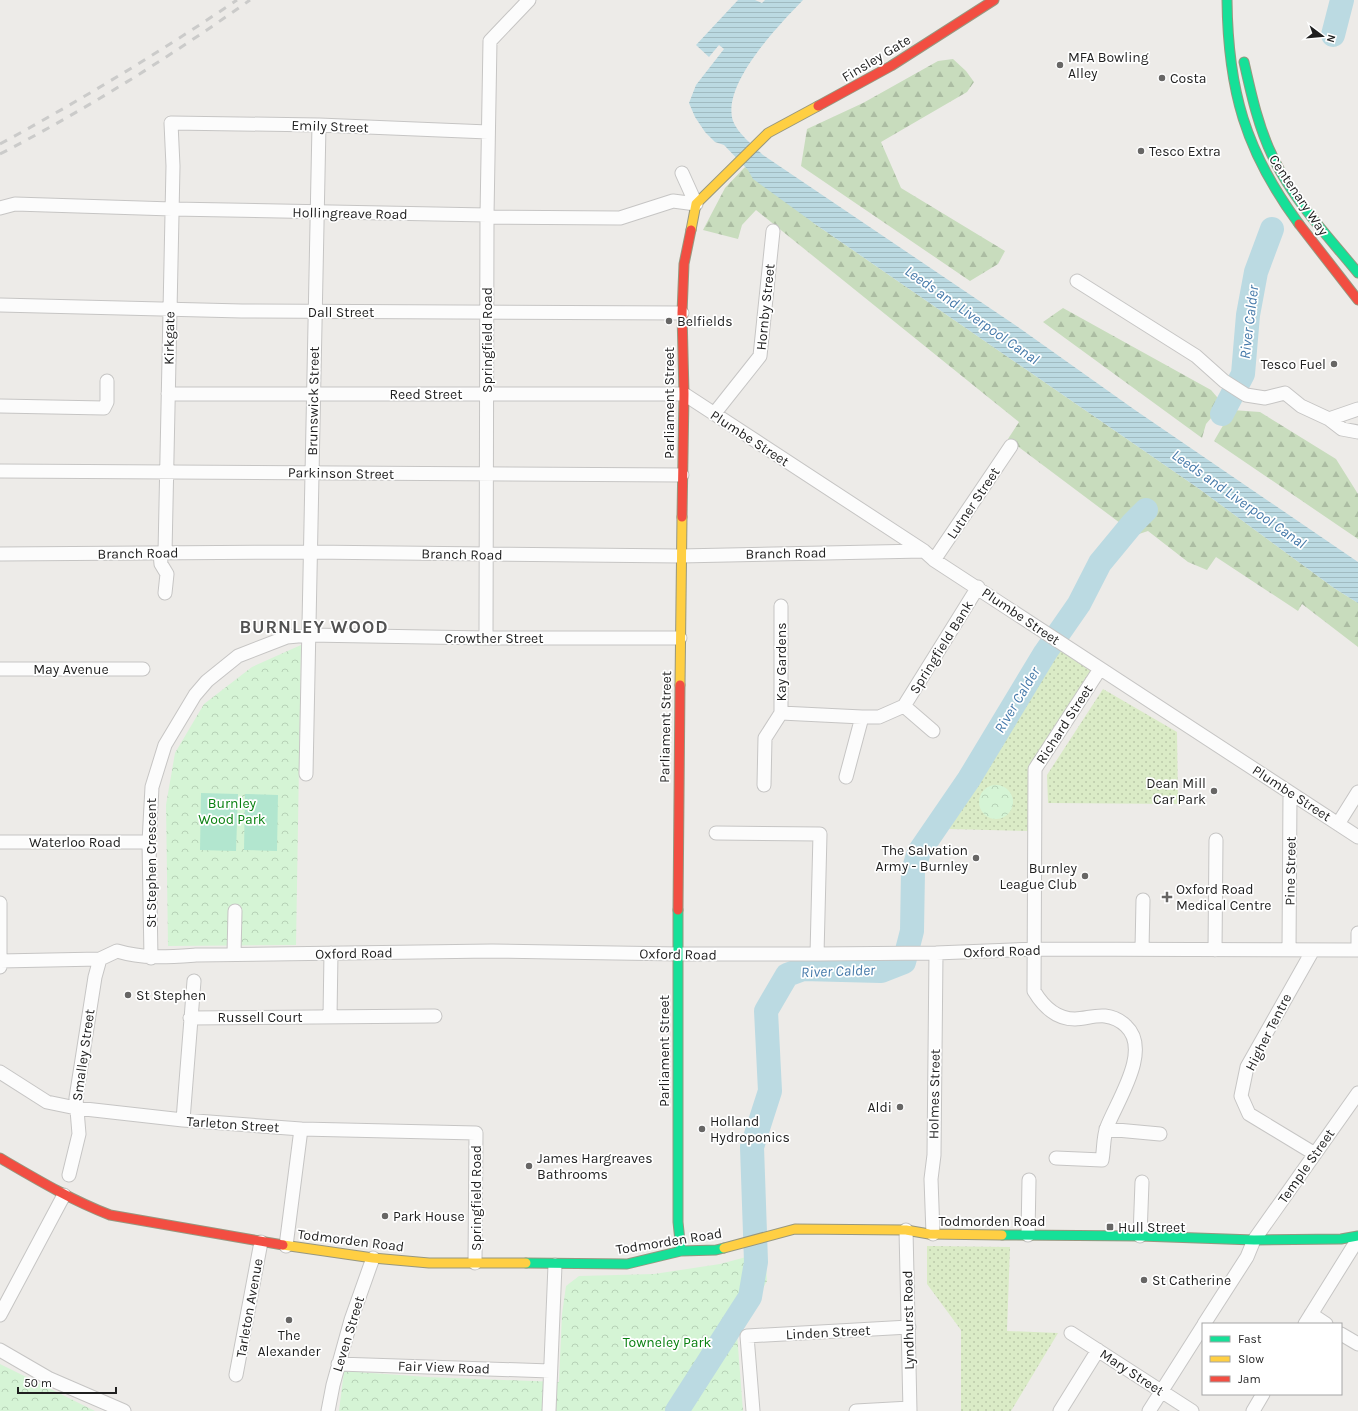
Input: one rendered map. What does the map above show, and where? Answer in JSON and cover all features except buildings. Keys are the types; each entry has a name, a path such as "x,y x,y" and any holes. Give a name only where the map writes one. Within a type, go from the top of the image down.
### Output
{"main road":[{"name":"Finsley Gate","path":"696,204 768,133 891,66 994,0"},
{"path":"1216,0 1227,36"},
{"name":"Centenary Way","path":"1227,0 1227,36 1237,104 1259,161 1281,198 1358,300"},
{"name":"Centenary Way","path":"1242,54 1246,79 1272,155 1292,190 1358,273"},
{"name":"Parliament Street","path":"681,1251 678,1216 678,954 680,556 684,394 682,313 684,264 696,204"},
{"name":"Todmorden Road","path":"0,1158 64,1195 110,1215 159,1225 286,1246 373,1258 429,1263 555,1265 627,1264 681,1251 716,1250 775,1233 795,1229 906,1230 933,1234 1140,1236 1254,1240 1341,1239 1358,1236"}],"street":[{"name":"Springfield Road","path":"486,638 487,215 490,41 529,0"},
{"name":"Emily Street","path":"171,123 319,125 488,132"},
{"name":"Kirkgate","path":"166,593 167,574 160,564 163,553 167,472 172,209 171,123"},
{"name":"Brunswick Street","path":"306,774 319,125"},
{"path":"682,173 696,204"},
{"name":"Hollingreave Road","path":"0,208 15,204 172,209 487,215 488,217 620,218 674,201 696,204"},
{"name":"Hornby Street","path":"714,414 760,356 773,231"},
{"path":"1077,281 1196,356 1224,381 1246,395 1265,398 1285,393 1301,406 1329,420 1342,429 1358,432"},
{"name":"Dall Street","path":"0,305 170,310 315,312 682,313"},
{"path":"0,406 104,408 107,402 107,381"},
{"name":"Reed Street","path":"168,394 684,394"},
{"name":"Plumbe Street","path":"684,394 924,551 934,560 978,587 1045,633 1358,837"},
{"path":"1329,420 1358,409"},
{"path":"1329,420 1358,420"},
{"name":"Lutner Street","path":"934,560 1011,446"},
{"name":"Parkinson Street","path":"0,470 682,475"},
{"name":"Branch Road","path":"0,554 310,552 680,556 924,551"},
{"name":"Springfield Bank","path":"781,713 879,717 904,706 978,587"},
{"name":"Kay Gardens","path":"764,785 765,738 781,713 781,606"},
{"name":"Crowther Street","path":"309,636 680,638"},
{"name":"St Stephen Crescent","path":"152,958 149,842 152,787 165,745 195,695 207,681 238,656 287,637 309,636"},
{"name":"May Avenue","path":"0,669 142,670"},
{"name":"Richard Street","path":"1100,669 1035,768 1034,991 1043,1006 1055,1014 1074,1019 1107,1016 1121,1022 1133,1032 1136,1048 1133,1067 1106,1129"},
{"name":"Springfield Bank","path":"904,706 933,731"},
{"path":"846,776 862,717"},
{"path":"1338,824 1358,792"},
{"name":"Pine Street","path":"1289,950 1290,793"},
{"path":"716,833 820,834 818,954"},
{"path":"1215,950 1216,840"},
{"name":"Waterloo Road","path":"0,842 149,842"},
{"path":"1142,949 1143,900"},
{"path":"0,903 0,963"},
{"path":"234,954 235,911"},
{"path":"1358,934 1358,950"},
{"name":"Oxford Road","path":"0,963 100,959 117,951 134,956 152,958 234,954 492,951 678,954 895,954 1034,949 1358,950"},
{"name":"Higher Tentre","path":"1313,950 1247,1067 1241,1096 1249,1114 1315,1154"},
{"path":"330,1016 331,953"},
{"name":"Holmes Street","path":"930,953 934,1155 932,1179 933,1234"},
{"name":"Smalley Street","path":"69,1175 79,1134 76,1098 95,977 100,959"},
{"path":"182,1120 194,981"},
{"name":"Russell Court","path":"190,1018 435,1016"},
{"name":"Tarleton Street","path":"0,1072 47,1102 76,1108 182,1120 301,1129 476,1133"},
{"name":"Temple Street","path":"1205,1323 1247,1257 1254,1240 1358,1093"},
{"path":"286,1246 301,1129"},
{"path":"1056,1158 1102,1160 1106,1129 1160,1134"},
{"name":"Springfield Road","path":"475,1263 476,1133"},
{"path":"1028,1235 1029,1180"},
{"path":"1140,1236 1142,1182"},
{"path":"0,1315 64,1195"},
{"name":"Lyndhurst Road","path":"906,1230 910,1410"},
{"path":"1322,1323 1308,1319 1358,1239"},
{"name":"Tarleton Avenue","path":"236,1375 261,1242"},
{"name":"Leven Street","path":"328,1411 338,1364 350,1320 373,1258"},
{"path":"549,1411 555,1265"},
{"name":"Linden Street","path":"754,1411 747,1336 909,1328"},
{"name":"Temple Street","path":"1149,1411 1202,1328"},
{"name":"Mary Street","path":"1071,1333 1192,1411"},
{"path":"1342,1335 1358,1344"},
{"path":"0,1350 50,1379 124,1411"},
{"path":"1060,1411 1098,1350"},
{"name":"Fair View Road","path":"338,1364 550,1371"},
{"path":"1253,1411 1262,1395"},
{"path":"856,1411 910,1410"}],"green space":[{"path":"953,59 966,71 974,82 967,92 881,142 901,188 1005,251 998,264 970,281 801,166 807,129 863,103 938,61"},
{"path":"745,167 815,224 1198,488 1334,588 1358,603 1358,647 1302,604 1298,611 1216,557 1207,570 1188,562 1148,531 1136,535 1008,439 1019,422 756,210 742,225 738,239 703,230 725,188"},
{"path":"1063,308 1211,390 1223,404 1206,424 1202,438 1043,322"},
{"path":"1232,410 1260,412 1336,459 1358,494 1358,539 1214,441"},
{"name":"Burnley Wood Park","path":"301,645 296,945 168,946 166,805 175,753 204,704 252,667"},
{"path":"1060,646 1096,670 1032,769 1031,831 949,829"},
{"path":"1103,689 1177,732 1178,804 1048,803 1047,775"},
{"path":"999,785 1008,790 1012,795 1012,809 1008,814 1003,818 993,819 989,818 980,809 979,799 980,795 989,786"},
{"path":"201,793 238,794 236,851 200,850"},
{"path":"245,794 278,795 277,851 244,850"},
{"path":"927,1246 1010,1247 1007,1331 1058,1333 1011,1411 961,1411 961,1330 927,1284"},
{"name":"Towneley Park","path":"765,1252 767,1281 737,1334 743,1411 339,1411 344,1371 427,1377 559,1382 562,1314 566,1286 579,1276 654,1274 720,1264"},
{"path":"0,1364 95,1411 0,1411"}],"water":[{"name":"Leeds and Liverpool Canal","path":"738,0 755,0 762,3 765,0 803,0 755,56 744,73 736,90 732,106 733,121 735,126 746,139 763,155 1018,327 1135,410 1358,562 1358,603 1334,588 1198,488 815,224 753,179 748,170 724,145 715,142 705,132 695,117 689,103 696,85 724,49 719,45 709,57 696,45"}],"waterway":[{"name":"River Calder","path":"1333,35 1342,0"},
{"name":"River Calder","path":"1222,414 1243,374 1248,315 1256,272 1272,229"},
{"name":"River Calder","path":"677,1411 750,1297 756,1262 752,1147 770,1091 766,1011 787,975 803,969 881,971 904,962 912,931 913,871 919,852 969,779 1045,653 1079,604 1100,563 1133,523 1146,510"}],"railway":[{"path":"0,144 120,75 237,0"},
{"path":"0,154 65,119 128,81 250,0"}],"traffic: fast":[{"path":"1227,0 1231,63 1243,118 1265,171 1280,197 1299,224"},
{"path":"1244,62 1259,121 1267,144 1280,171 1311,217 1358,273"},
{"path":"678,910 678,1222 681,1251"},
{"path":"1002,1235 1140,1236 1254,1240 1341,1239 1358,1236"},
{"path":"526,1263 627,1264 681,1251 716,1250 724,1248"}],"traffic: slow":[{"path":"691,230 696,204 768,133 818,106"},
{"path":"680,685 682,517"},
{"path":"724,1248 795,1229 906,1230 929,1234 1002,1235"},
{"path":"283,1245 373,1258 429,1263 526,1263"}],"traffic: jam":[{"path":"818,106 891,66 994,0"},
{"path":"1299,224 1358,300"},
{"path":"682,517 684,394 682,313 684,264 691,230"},
{"path":"678,910 680,685"},
{"path":"0,1158 68,1196 110,1215 283,1245"}],"place":[{"name":"MFA Bowling Alley","path":"1060,65"},
{"name":"Costa","path":"1162,78"},
{"name":"Tesco Extra","path":"1141,151"},
{"name":"Belfields","path":"669,321"},
{"name":"Tesco Fuel","path":"1334,364"},
{"name":"Dean Mill Car Park","path":"1214,791"},
{"name":"The Salvation Army - Burnley","path":"976,858"},
{"name":"Burnley League Club","path":"1085,876"},
{"name":"Oxford Road Medical Centre","path":"1167,897"},
{"name":"St Stephen","path":"128,995"},
{"name":"Aldi","path":"900,1107"},
{"name":"Holland Hydroponics","path":"702,1129"},
{"name":"James Hargreaves Bathrooms","path":"529,1166"},
{"name":"Park House","path":"385,1216"},
{"name":"Hull Street","path":"1110,1227"},
{"name":"St Catherine","path":"1144,1280"},
{"name":"The Alexander","path":"289,1320"}],"district":[{"name":"BURNLEY WOOD","path":"314,627"}]}
